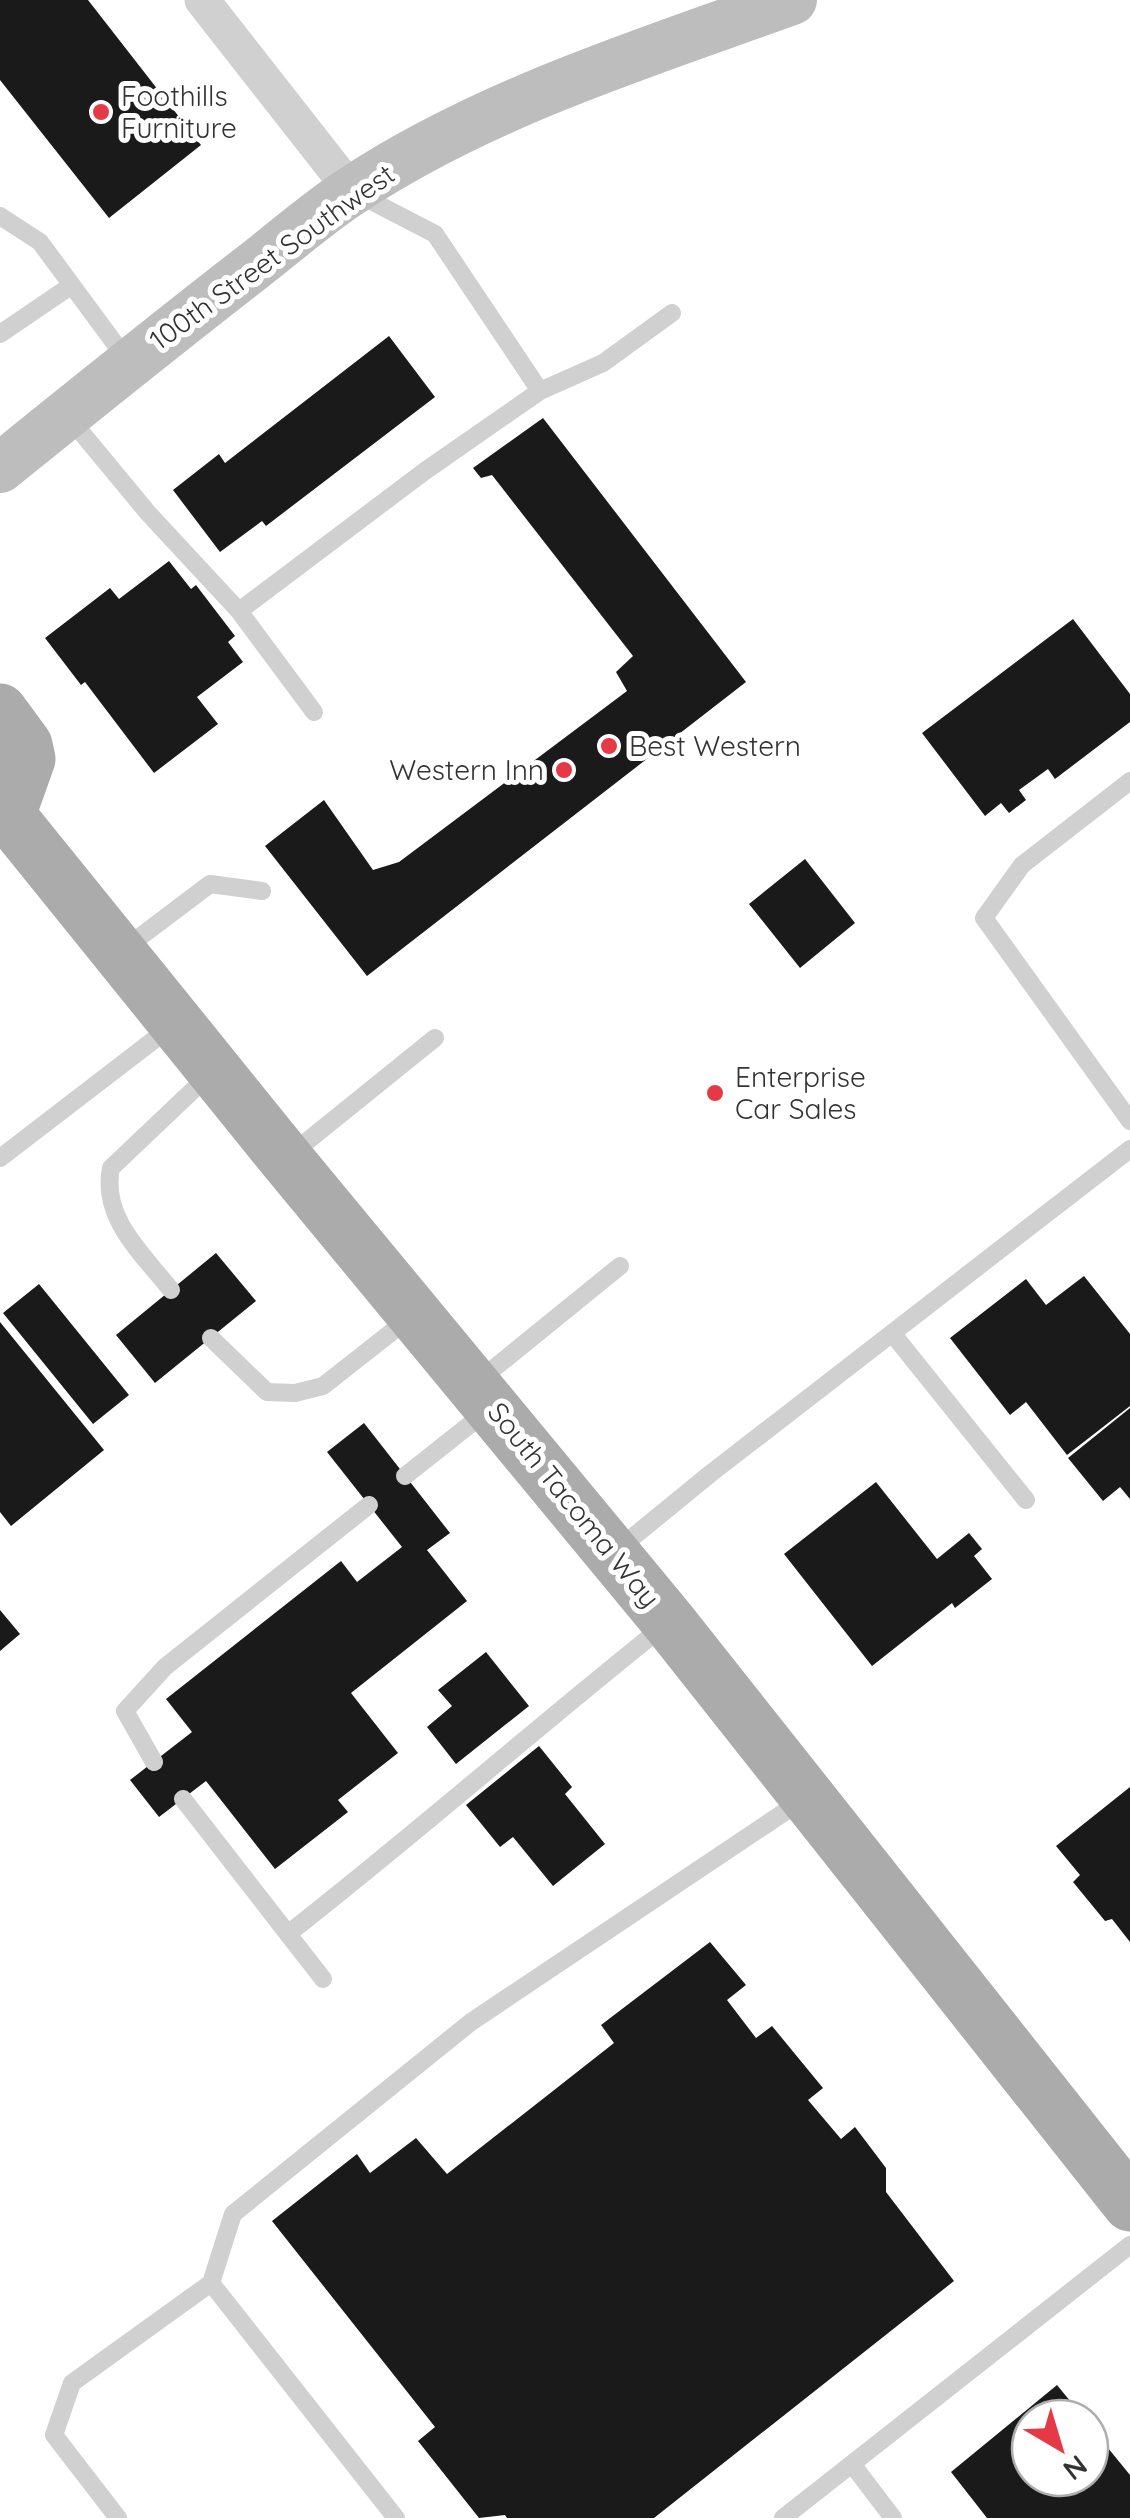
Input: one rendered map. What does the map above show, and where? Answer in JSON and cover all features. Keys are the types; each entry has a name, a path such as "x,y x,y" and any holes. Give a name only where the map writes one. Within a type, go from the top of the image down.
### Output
{"main road":[{"name":"100th Street Southwest","path":"0,468 351,190 425,147 506,108 586,74 792,0"},
{"name":"South Tacoma Way","path":"0,711 26,745 28,759 3,816 484,1395 1117,2178"}],"street":[{"path":"202,0 351,190"}],"lane":[{"path":"351,190 434,234 540,391"},
{"path":"0,216 40,242 128,363"},
{"path":"0,334 72,286"},
{"path":"238,611 424,470 540,391 603,363 672,313"},
{"path":"67,414 148,513 238,611 314,712"},
{"path":"1130,780 1022,866 984,918 1130,1121"},
{"path":"119,952 210,884 262,891"},
{"path":"0,1158 176,1023"},
{"path":"286,1158 435,1038"},
{"path":"170,1290 117,1221 106,1189 111,1168 214,1070"},
{"path":"613,1554 1130,1148"},
{"path":"405,1476 620,1266"},
{"path":"211,1338 267,1392 295,1393 322,1386 416,1312"},
{"path":"892,1333 1026,1500"},
{"path":"154,1762 124,1711 165,1667 369,1506"},
{"path":"289,1934 408,1840 531,1731 669,1622"},
{"path":"118,2518 54,2435 72,2384 211,2282 233,2214 471,2022 808,1796"},
{"path":"184,1798 324,1979"},
{"path":"783,2518 1130,2245"},
{"path":"211,2282 396,2518"},
{"path":"852,2464 893,2518"}],"building":[{"name":"Foothills Furniture","path":"0,0 88,0 201,145 109,218 0,80"},
{"path":"389,336 435,397 266,526 262,521 220,552 173,490 219,454 225,463"},
{"name":"Best Western","path":"543,418 746,682 367,976 265,846 324,800 373,870 399,862 627,691 616,672 633,656 492,475 481,478 473,468"},
{"path":"169,561 191,589 196,585 235,636 228,642 243,662 197,697 218,724 154,773 85,682 81,685 45,638 110,588 119,599"},
{"path":"1073,619 1130,694 1130,722 1055,779 1048,769 1019,790 1026,800 1009,813 1001,803 985,816 922,733"},
{"path":"805,859 855,923 800,968 749,904"},
{"path":"216,1253 256,1301 155,1383 116,1335"},
{"path":"1084,1276 1130,1334 1130,1406 1067,1455 1026,1402 1010,1415 950,1338 1026,1279 1046,1305"},
{"path":"39,1284 129,1395 93,1424 3,1313"},
{"path":"0,1322 104,1450 11,1526 0,1512"},
{"path":"1130,1408 1130,1499 1120,1487 1103,1501 1068,1458"},
{"path":"364,1423 450,1533 427,1550 467,1601 351,1693 398,1753 338,1800 348,1812 275,1869 206,1781 159,1817 130,1780 192,1732 166,1699 341,1561 357,1582 402,1547 327,1452"},
{"path":"876,1482 937,1559 969,1533 982,1549 974,1556 992,1579 955,1608 952,1603 872,1666 784,1554"},
{"path":"0,1610 20,1634 0,1651"},
{"path":"486,1652 529,1706 456,1764 427,1727 452,1706 438,1690"},
{"path":"539,1746 572,1787 565,1794 605,1844 553,1886 513,1837 500,1847 466,1805"},
{"path":"1130,1787 1130,1942 1112,1919 1105,1921 1073,1882 1080,1875 1056,1846"},
{"path":"710,1942 746,1985 727,2000 756,2038 772,2026 823,2088 808,2100 841,2139 855,2127 886,2168 886,2192 954,2281 654,2518 479,2518 418,2441 435,2427 272,2221 357,2154 370,2173 416,2138 447,2174 614,2043 601,2025"},
{"path":"1057,2385 1068,2398 1041,2398"},
{"path":"1010,2424 1010,2498 1110,2498 1110,2450 1130,2475 1130,2518 987,2518 951,2472"}],"place":[{"name":"Foothills Furniture","path":"101,112"},
{"name":"Best Western","path":"609,746"},
{"name":"Western Inn","path":"564,770"},
{"name":"Enterprise Car Sales","path":"715,1093"}]}
